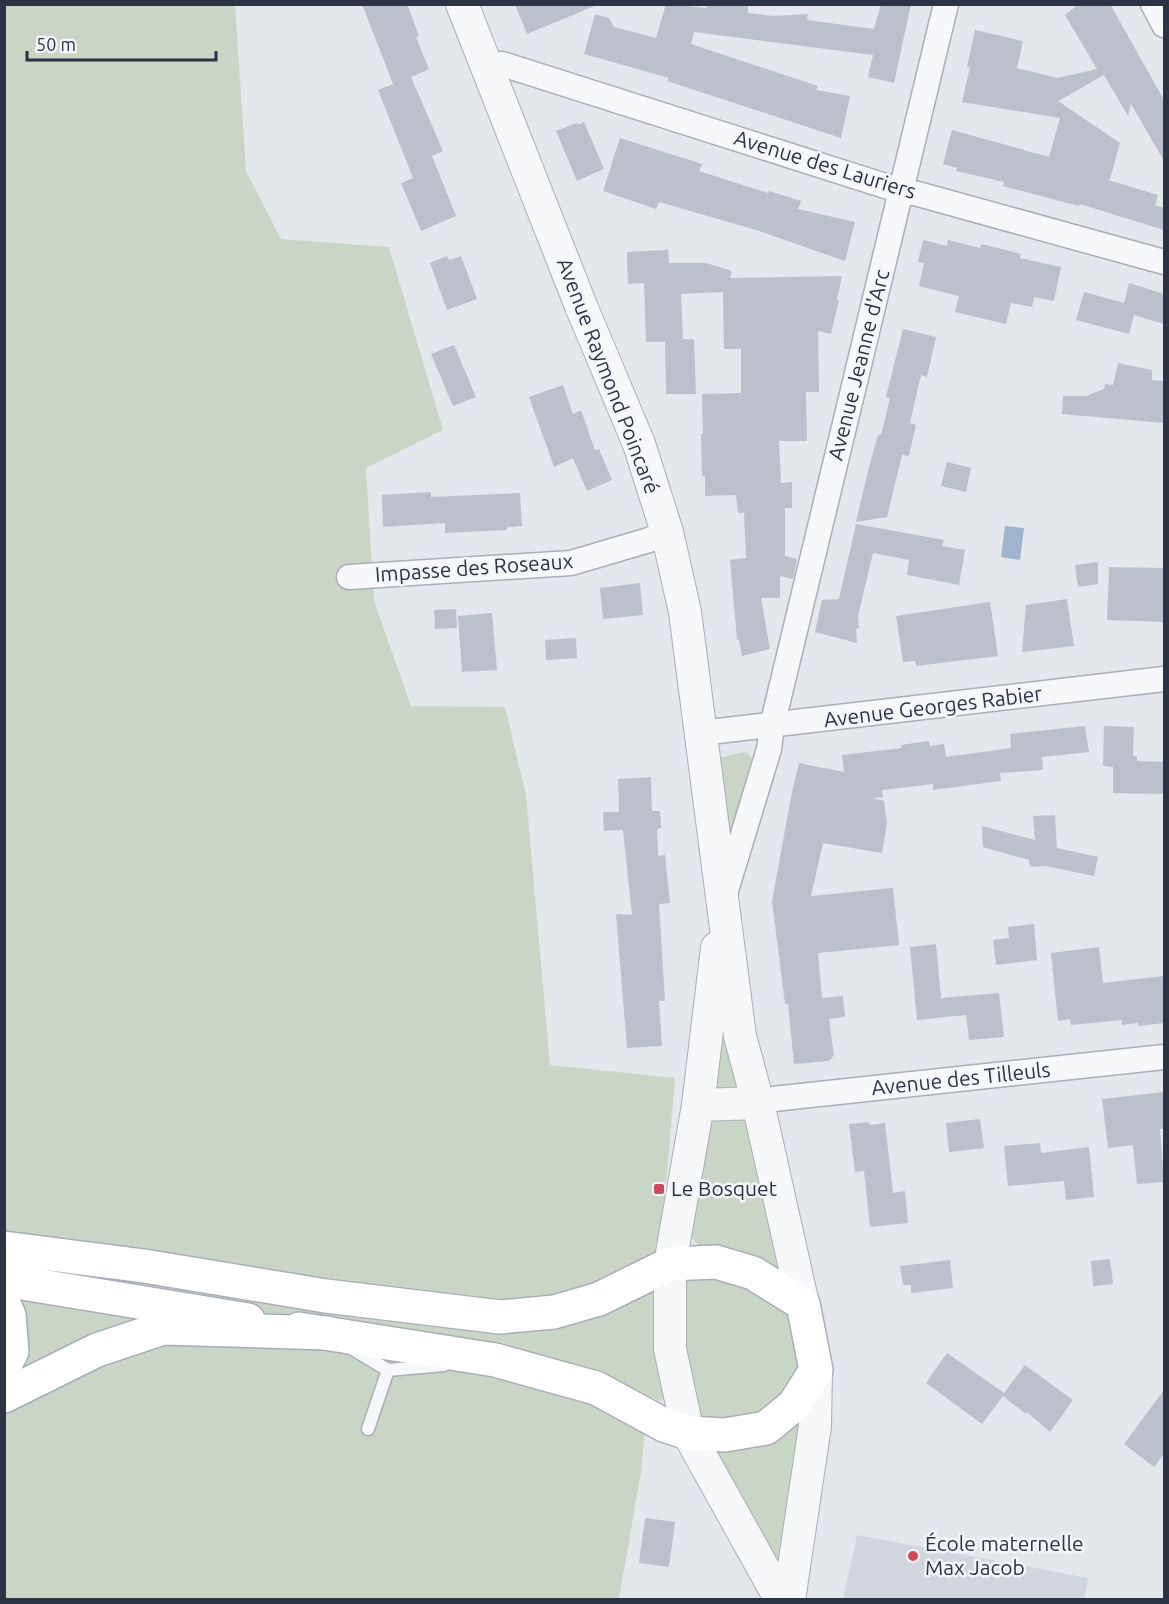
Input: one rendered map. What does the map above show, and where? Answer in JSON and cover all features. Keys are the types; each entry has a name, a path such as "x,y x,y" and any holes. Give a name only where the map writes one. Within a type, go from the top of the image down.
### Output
{"main road":[{"path":"4,1248 144,1266 326,1296 500,1317 554,1312 599,1299 670,1264 716,1262 753,1273 803,1304"},
{"path":"4,1280 495,1360 596,1388 664,1425 688,1433 725,1435 766,1428 794,1405 816,1370"},
{"path":"4,1304 9,1315 12,1351 4,1367"},
{"name":"Avenue Raymond Poincaré","path":"803,1304 816,1370"},
{"path":"4,1396 97,1350 163,1328 327,1333"}],"street":[{"name":"Avenue Raymond Poincaré","path":"462,4 581,306 639,444 667,532 685,612 740,1036 758,1103 803,1304"},
{"name":"Avenue Jeanne d'Arc","path":"722,905 769,749 772,726 946,4"},
{"path":"1153,4 1164,25"},
{"name":"Avenue des Lauriers","path":"487,65 502,64 902,191 1164,262"},
{"name":"Impasse des Roseaux","path":"349,577 571,563 649,540 667,532"},
{"name":"Avenue Georges Rabier","path":"701,733 1164,679"},
{"name":"Avenue Raymond Poincaré","path":"722,905 698,1104 670,1264 670,1349 688,1433 781,1599"},
{"name":"Avenue des Tilleuls","path":"758,1103 773,1099 1164,1057"},
{"path":"698,1104 758,1103"},
{"name":"Avenue Raymond Poincaré","path":"789,1599 815,1426 816,1370"}],"lane":[{"path":"327,1333 388,1370 495,1360"},
{"path":"368,1428 388,1370"}],"shaded area":[{"name":"École maternelle Max Jacob","path":"857,1535 1088,1578 1084,1599 843,1599"}],"green space":[{"path":"5,5 235,5 246,171 281,239 389,247 443,430 366,468 374,601 411,706 505,707 526,795 550,1065 675,1078 657,1293 666,1398 660,1401 648,1396 641,1472 619,1599 5,1600"},
{"path":"743,752 753,759 753,763 740,802 732,837 727,839 719,758"},
{"path":"723,1039 727,1041 740,1091 714,1095 719,1041"},
{"path":"745,1113 780,1268 777,1270 699,1246 689,1234 706,1120"},
{"path":"724,1277 781,1305 789,1316 799,1362 795,1378 785,1396 751,1419 700,1420 685,1374 685,1280"},
{"path":"793,1422 799,1424 801,1428 784,1574 714,1454 717,1447"}],"water":[{"path":"1005,526 1024,528 1020,560 1001,557"}],"building":[{"path":"362,4 407,4 419,36 416,37 429,69 411,77 443,151 432,156 456,216 421,231 401,183 413,178 378,90 393,84"},
{"path":"515,4 597,4 597,5 527,34"},
{"path":"666,4 707,8 707,4 748,4 748,13 773,16 808,14 807,20 874,29 881,4 911,4 894,83 868,77 873,55 694,32 691,44 818,86 816,90 850,96 841,138 667,81 669,78 584,54 595,14 609,18 614,27 656,38"},
{"path":"1079,4 1110,4 1164,100 1164,161 1131,104 1128,116 1104,75 1058,101 1120,143 1108,180 1158,195 1155,205 1164,208 1164,230 1080,204 1079,206 1003,186 1004,182 956,171 957,168 943,164 952,130 1049,157 1060,118 962,102 970,67 967,67 975,30 1023,41 1017,68 1057,78 1097,69 1065,15"},
{"path":"584,122 604,169 577,181 556,131"},
{"path":"620,138 702,164 699,171 801,201 798,209 855,222 845,261 756,230 659,202 656,209 603,191"},
{"path":"923,240 947,246 948,240 980,248 982,244 1021,254 1020,258 1061,267 1054,301 1034,297 1032,307 1011,303 1006,324 955,312 959,296 919,286 924,263 918,262"},
{"path":"668,250 669,263 706,263 732,271 730,278 842,276 831,334 818,331 819,392 806,392 807,441 779,441 781,483 792,482 792,508 785,508 785,556 797,559 793,579 780,576 780,598 761,598 770,649 742,656 739,639 737,640 730,560 746,558 744,513 738,513 736,495 705,496 701,434 703,434 702,394 741,393 741,349 724,349 723,292 681,294 683,339 694,339 696,394 666,394 665,342 646,342 644,283 628,284 627,252"},
{"path":"447,256 449,260 461,256 477,299 447,310 430,263"},
{"path":"1129,283 1164,294 1164,324 1134,315 1129,334 1076,320 1084,292 1124,303"},
{"path":"903,329 936,337 927,377 921,375 910,423 916,425 909,456 902,455 887,517 856,522 878,435 881,435 890,398 886,397"},
{"path":"454,345 476,397 453,406 431,354"},
{"path":"1118,363 1152,370 1152,380 1164,381 1164,423 1062,414 1063,396 1086,396 1104,389 1105,384 1113,385"},
{"path":"563,385 573,414 581,410 595,450 599,449 612,480 587,491 573,458 554,467 529,397"},
{"path":"947,462 971,468 966,492 941,486"},
{"path":"431,492 431,497 520,493 522,526 507,527 507,530 445,533 445,523 383,527 382,495"},
{"path":"856,524 944,540 942,546 965,550 959,585 907,575 909,560 873,553 858,616 857,643 815,632 822,600 839,599"},
{"path":"1098,562 1098,584 1078,587 1075,565"},
{"path":"1109,567 1164,568 1164,622 1107,620"},
{"path":"640,583 643,615 603,619 600,588"},
{"path":"1067,599 1074,646 1022,652 1026,605"},
{"path":"990,602 998,656 916,666 915,661 903,662 896,616"},
{"path":"456,609 457,628 435,629 434,610"},
{"path":"492,613 497,670 462,672 458,616"},
{"path":"576,638 577,658 546,660 545,640"},
{"path":"1085,726 1089,752 1042,757 1043,770 1000,773 1001,781 933,790 933,784 882,790 883,797 873,798 884,801 887,823 882,853 823,843 811,896 893,888 899,945 818,953 822,998 843,996 845,1017 829,1019 834,1055 829,1061 794,1064 788,1004 785,1004 772,901 799,763 844,772 842,755 902,748 901,745 929,741 930,746 944,744 946,757 1011,748 1010,734"},
{"path":"1104,726 1134,727 1133,756 1137,756 1137,761 1164,762 1164,794 1113,793 1113,767 1103,766"},
{"path":"651,777 652,811 660,811 661,828 657,829 658,856 665,855 670,903 659,904 665,1001 659,1001 662,1046 627,1048 616,914 632,915 623,830 604,831 603,812 619,812 618,779"},
{"path":"1055,815 1057,848 1098,857 1094,876 1045,866 1030,867 1029,860 983,847 982,826 1035,840 1033,816"},
{"path":"1034,924 1037,960 996,965 993,940 1009,938 1008,927"},
{"path":"936,944 941,998 999,993 1004,1037 969,1040 966,1015 917,1020 910,947"},
{"path":"1099,947 1103,983 1164,976 1164,1023 1122,1025 1122,1020 1071,1025 1070,1019 1058,1021 1051,953"},
{"path":"1164,1092 1164,1129 1160,1129 1164,1182 1137,1184 1133,1145 1108,1148 1102,1099"},
{"path":"980,1119 984,1148 949,1152 946,1123"},
{"path":"869,1122 870,1125 885,1123 893,1193 905,1191 908,1223 870,1227 864,1171 855,1172 849,1124"},
{"path":"1040,1143 1041,1153 1089,1147 1094,1197 1066,1200 1064,1181 1008,1186 1004,1146"},
{"path":"1110,1259 1113,1284 1093,1286 1091,1261"},
{"path":"950,1260 953,1288 911,1293 911,1285 903,1285 900,1266"},
{"path":"947,1353 1004,1393 1025,1365 1073,1400 1050,1432 1027,1412 1026,1414 1003,1396 982,1424 926,1383"},
{"path":"1164,1390 1164,1454 1154,1467 1124,1444"},
{"path":"645,1518 675,1522 669,1567 639,1563"}],"place":[{"name":"Le Bosquet","path":"659,1189"},
{"name":"École maternelle Max Jacob","path":"913,1556"}]}
